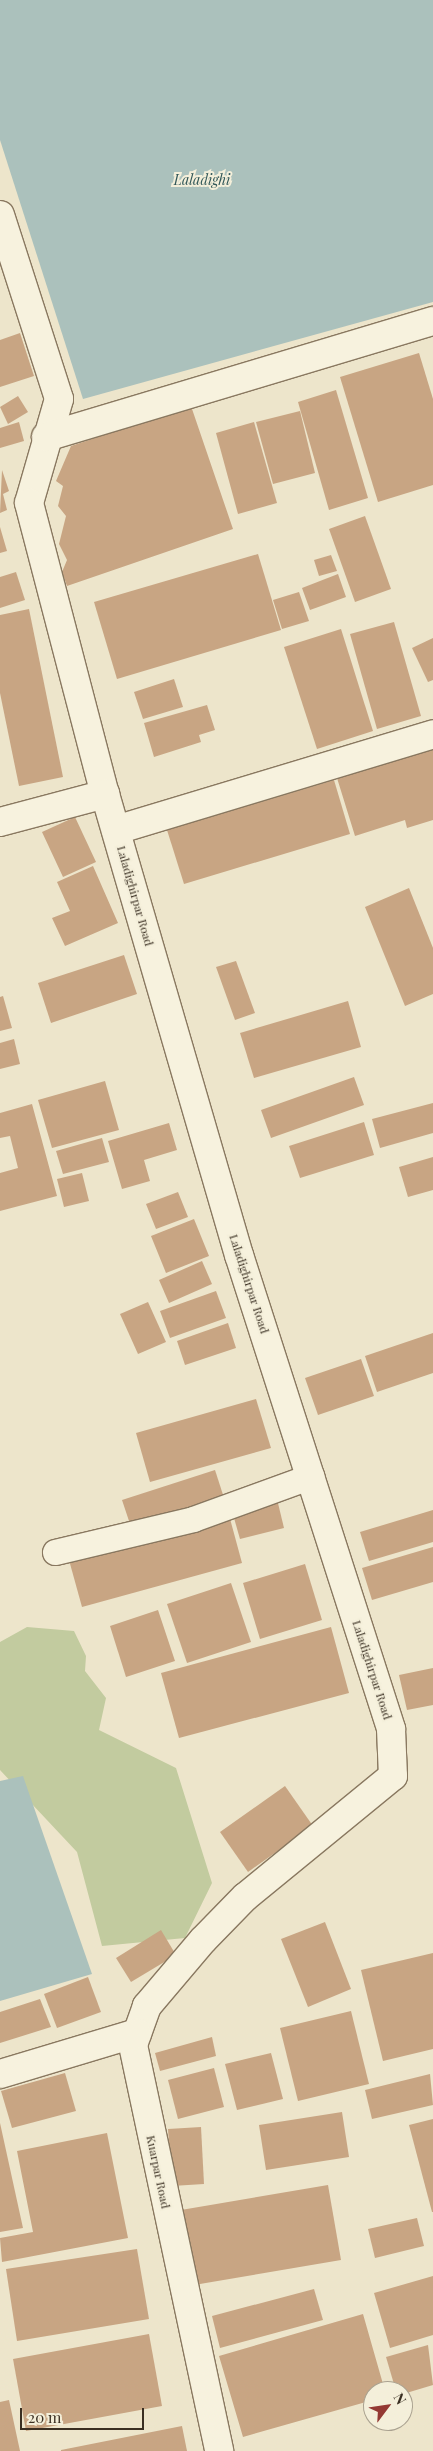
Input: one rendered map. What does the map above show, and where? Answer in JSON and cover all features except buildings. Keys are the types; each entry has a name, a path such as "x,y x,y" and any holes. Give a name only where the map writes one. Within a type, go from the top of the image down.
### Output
{"street":[{"name":"Laladighirpar Road","path":"0,215 59,399 46,437 29,503 116,830 239,1255 391,1730 393,1776 245,1897 165,1981 147,2006 137,2032"},
{"path":"46,437 433,321"},
{"path":"116,830 433,734"},
{"path":"0,822 106,794"},
{"path":"0,2074 137,2032"},
{"name":"Kuarpar Road","path":"137,2032 134,2061 219,2451"}],"lane":[{"path":"55,1552 193,1519 311,1476"}],"green space":[{"path":"27,1627 74,1631 86,1656 85,1671 106,1698 99,1730 176,1768 212,1883 185,1938 102,1946 77,1852 0,1770 0,1642"}],"water":[{"name":"Laladighi","path":"0,0 433,0 433,302 83,399 0,140"},
{"path":"23,1776 92,1974 0,2001 0,1781"}]}
